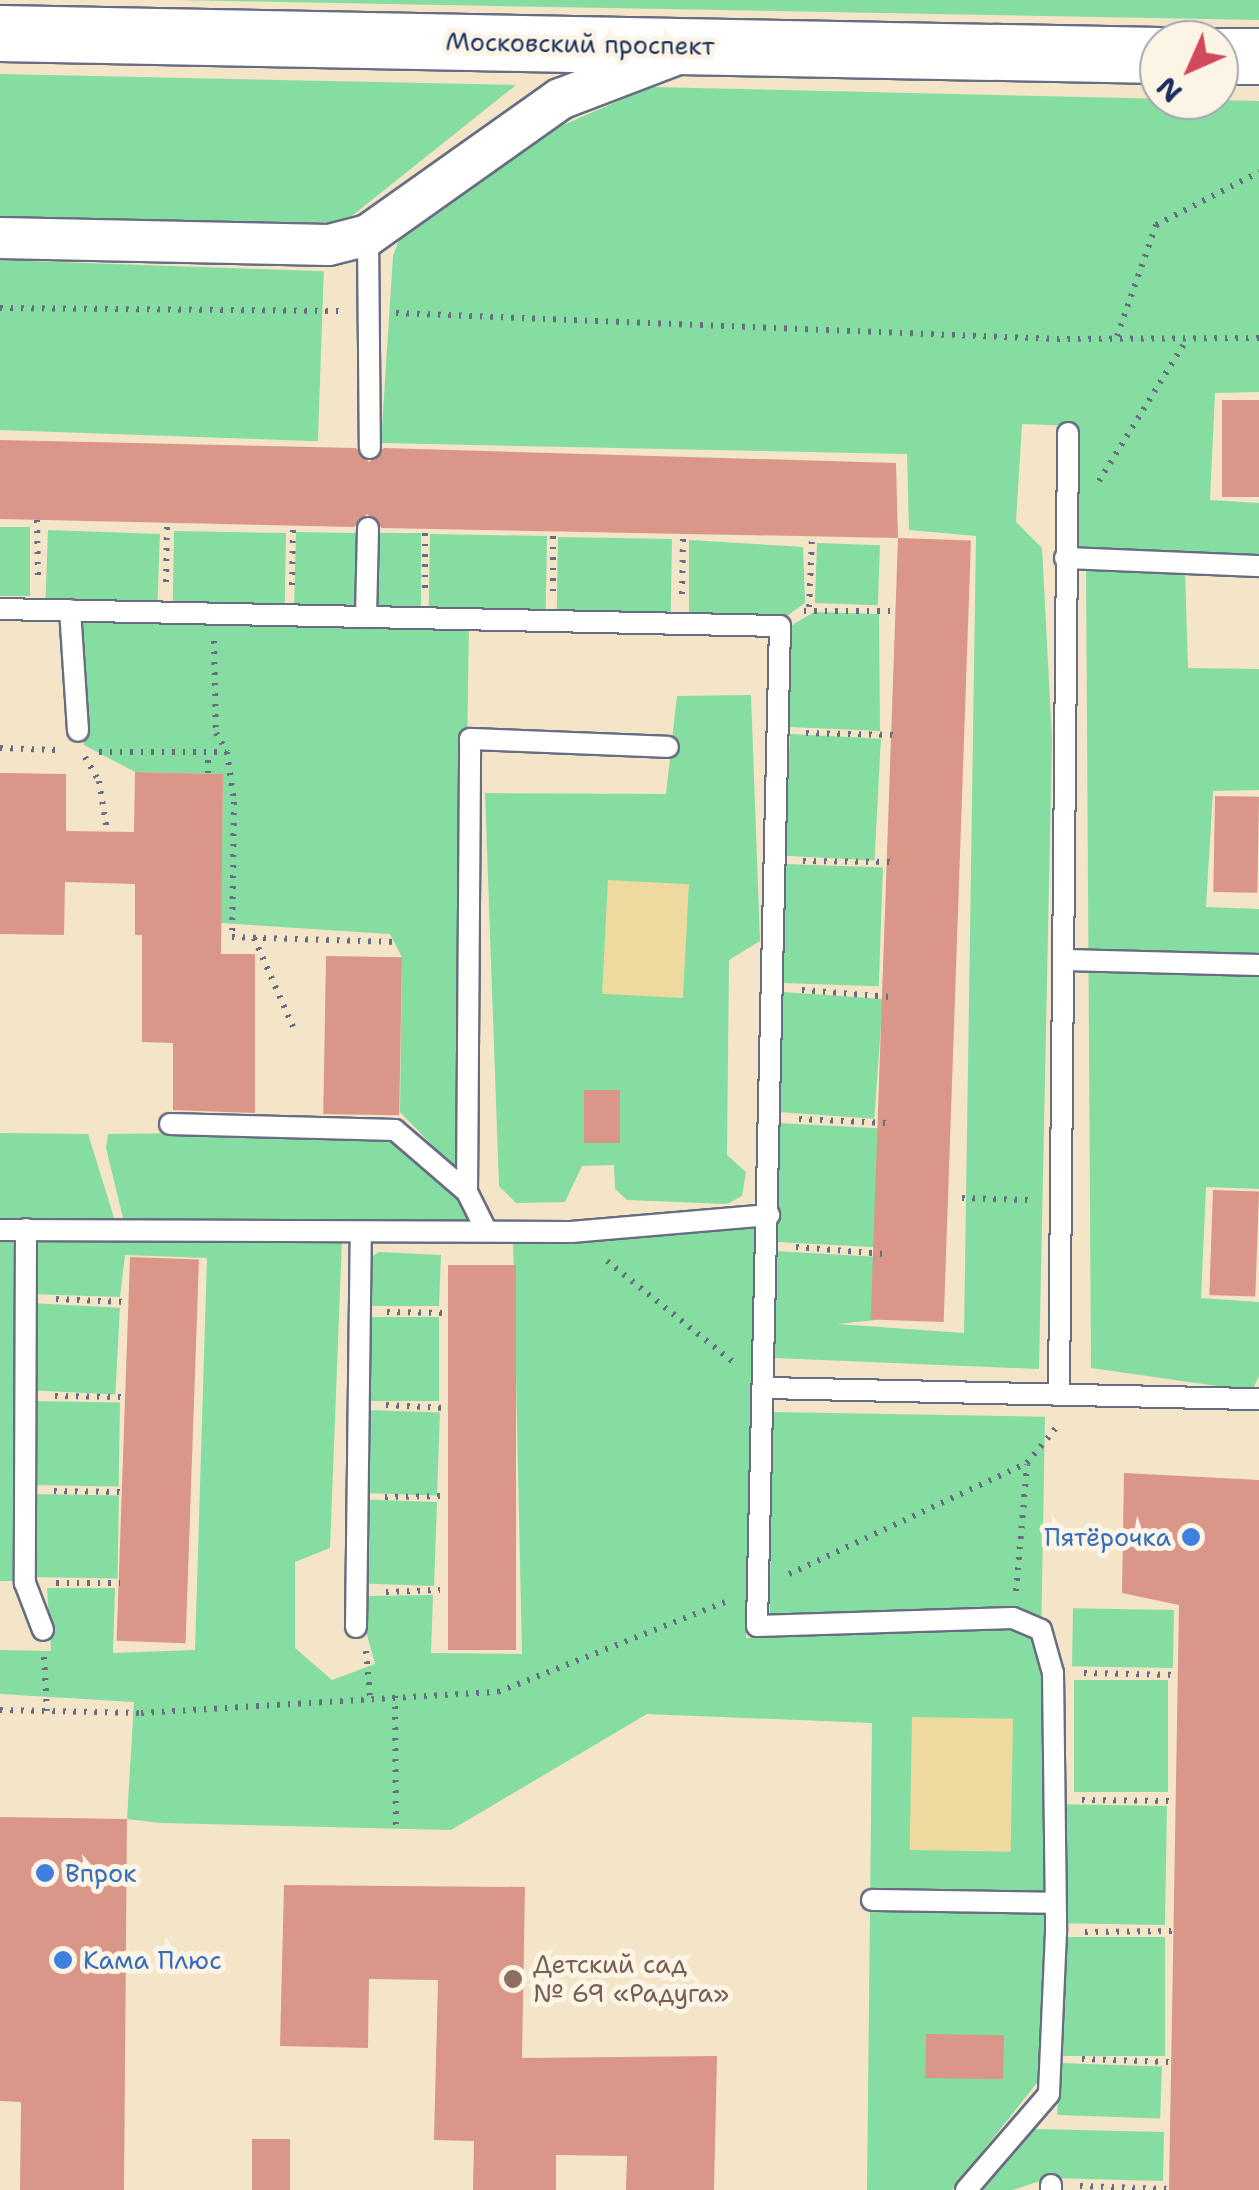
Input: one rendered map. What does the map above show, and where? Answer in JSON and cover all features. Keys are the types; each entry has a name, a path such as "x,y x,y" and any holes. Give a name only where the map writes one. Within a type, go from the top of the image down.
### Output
{"main road":[{"name":"Московский проспект","path":"0,32 1139,56"}],"street":[{"path":"0,238 329,245 368,235 560,99 700,46"}],"lane":[{"path":"368,235 370,448"},
{"path":"1059,1396 1064,1202 1068,433"},
{"path":"366,616 368,528"},
{"path":"1066,558 1259,566"},
{"path":"0,609 780,626 766,1388 757,1626 1013,1618 1041,1630 1053,1673 1056,1932 1048,2094 966,2190"},
{"path":"70,610 78,730"},
{"path":"467,1192 470,739 668,747"},
{"path":"1066,960 1259,965"},
{"path":"170,1124 395,1130 467,1192 484,1228"},
{"path":"0,1230 361,1235 484,1228 571,1232 769,1215"},
{"path":"26,1229 25,1583 43,1630"},
{"path":"356,1627 354,1497 361,1235"},
{"path":"766,1388 1259,1399"},
{"path":"872,1900 1055,1903"}],"path":[{"path":"1117,337 1156,225 1259,172"},
{"path":"0,308 371,312 1117,337 1259,338"},
{"path":"1066,535 1188,338"},
{"path":"37,520 38,609"},
{"path":"166,612 167,523"},
{"path":"291,615 293,526"},
{"path":"424,618 425,529"},
{"path":"552,621 553,532"},
{"path":"681,624 683,535"},
{"path":"812,538 810,607 896,611"},
{"path":"213,612 216,733 228,752 234,802 232,937 397,942"},
{"path":"78,730 83,752 98,781 107,832"},
{"path":"779,732 895,735"},
{"path":"0,748 228,752"},
{"path":"208,752 208,774"},
{"path":"776,860 892,862"},
{"path":"254,938 294,1027"},
{"path":"774,988 890,996"},
{"path":"771,1118 887,1123"},
{"path":"962,1198 1064,1202"},
{"path":"571,1232 766,1388"},
{"path":"768,1245 885,1254"},
{"path":"24,1298 125,1302"},
{"path":"358,1311 446,1313"},
{"path":"25,1396 124,1397"},
{"path":"0,1710 141,1712 498,1692 758,1588 1028,1463 1081,1396"},
{"path":"357,1403 445,1408"},
{"path":"1013,1618 1028,1463"},
{"path":"25,1490 123,1492"},
{"path":"354,1497 444,1496"},
{"path":"25,1583 120,1583"},
{"path":"353,1594 440,1590"},
{"path":"370,1661 370,1697"},
{"path":"45,1668 47,1711"},
{"path":"1053,1673 1178,1674"},
{"path":"394,1696 396,1829"},
{"path":"1052,1800 1176,1801"},
{"path":"1056,1932 1173,1931"},
{"path":"1051,2057 1171,2062"},
{"path":"1051,2188 1168,2189"}],"green space":[{"path":"175,0 1259,0 1259,20"},
{"path":"0,74 516,85 343,223 0,217"},
{"path":"650,87 1139,98 1139,120 1239,120 1239,101 1259,101 1259,392 1215,393 1210,500 1259,503 1259,562 1074,551 1077,426 1022,424 1016,522 1042,548 1052,739 1039,1369 774,1358 775,1251 879,1257 876,1320 837,1324 964,1333 976,536 909,530 907,454 381,443 393,256 404,227 513,147"},
{"path":"0,260 324,271 318,441 0,430"},
{"path":"0,527 30,527 30,596 0,596"},
{"path":"48,530 160,534 157,605 46,601"},
{"path":"174,531 286,533 285,606 173,604"},
{"path":"296,532 356,533 358,601 352,608 294,608"},
{"path":"372,533 421,533 421,613 372,613"},
{"path":"430,534 547,536 546,614 429,612"},
{"path":"558,537 672,539 671,615 557,613"},
{"path":"689,540 803,547 805,603 780,621 689,617"},
{"path":"817,543 880,545 878,605 815,603"},
{"path":"1086,566 1185,572 1188,668 1259,669 1259,790 1213,791 1206,907 1259,909 1259,1189 1206,1187 1201,1298 1259,1302 1259,1376 1252,1391 1091,1368"},
{"path":"814,612 879,614 880,731 789,727 787,628"},
{"path":"78,617 469,625 460,1174 400,1112 402,957 390,934 221,923 223,774 135,772 84,745"},
{"path":"751,695 760,941 729,960 727,1155 746,1172 742,1196 727,1204 627,1200 615,1189 614,1165 582,1166 565,1202 516,1203 499,1186 485,793 666,794 677,696"},
{"path":"790,734 881,739 874,861 784,856"},
{"path":"786,864 883,867 879,986 782,983"},
{"path":"783,992 883,999 874,1119 775,1112"},
{"path":"778,1123 883,1128 877,1247 772,1242"},
{"path":"381,1131 463,1196 477,1224 124,1222 106,1148 108,1134"},
{"path":"0,1133 88,1134 116,1224 0,1221"},
{"path":"762,1221 746,1638 1010,1626 1038,1641 1046,1676 1044,2074 952,2190 867,2190 872,1723 647,1714 451,1830 160,1823 127,1819 134,1702 0,1694 0,1650 51,1651 47,1588 115,1588 113,1653 195,1650 207,1258 125,1255 120,1297 29,1294 31,1233 342,1239 330,1548 295,1562 295,1648 332,1680 375,1664 364,1624 366,1596 433,1595 431,1653 522,1654 513,1238"},
{"path":"0,1234 20,1234 20,1581 0,1581"},
{"path":"379,1252 441,1255 439,1306 365,1306 369,1258"},
{"path":"30,1303 120,1308 115,1395 25,1390"},
{"path":"368,1317 439,1317 439,1401 368,1401"},
{"path":"31,1401 120,1403 119,1487 30,1485"},
{"path":"366,1410 440,1413 437,1496 363,1493"},
{"path":"773,1412 1045,1417 1041,1620 769,1615"},
{"path":"33,1494 119,1496 118,1578 32,1577"},
{"path":"366,1500 437,1502 434,1586 363,1583"},
{"path":"1073,1608 1174,1610 1173,1668 1072,1666"},
{"path":"1074,1680 1168,1680 1168,1792 1074,1792"},
{"path":"1064,1804 1167,1806 1165,1925 1062,1923"},
{"path":"1063,1937 1165,1937 1165,2056 1063,2056"},
{"path":"1059,2063 1162,2067 1160,2119 1057,2115"},
{"path":"1035,2129 1164,2132 1163,2181 1049,2178 1013,2190 983,2190"}],"sand":[{"path":"608,880 689,884 683,998 602,994"},
{"path":"912,1717 1013,1719 1011,1852 910,1850"}],"building":[{"path":"1222,400 1259,400 1259,497 1222,497"},
{"path":"0,440 356,448 369,462 384,448 896,463 898,538 382,528 367,514 354,527 0,519"},
{"path":"898,538 971,541 944,1322 871,1320"},
{"path":"135,772 223,774 221,954 255,954 255,1113 173,1110 173,1043 142,1042 142,935 135,935 135,884 65,882 64,935 0,934 0,773 66,774 66,831 134,832"},
{"path":"1215,796 1259,797 1257,893 1213,892"},
{"path":"326,956 402,957 399,1115 323,1114"},
{"path":"584,1090 620,1090 620,1143 584,1143"},
{"path":"1213,1190 1259,1192 1255,1297 1209,1295"},
{"path":"130,1257 199,1259 186,1643 117,1641"},
{"path":"448,1265 516,1265 516,1650 448,1650"},
{"path":"1124,1473 1259,1480 1259,2190 1169,2190 1179,1605 1122,1593"},
{"name":"Кама Плюс","path":"0,1817 127,1819 124,2190 20,2190 21,2102 0,2101"},
{"path":"284,1885 525,1887 522,2058 717,2056 714,2190 626,2190 627,2156 556,2155 556,2190 473,2190 474,2141 434,2140 438,1980 369,1979 368,2048 280,2046"},
{"path":"926,2034 1004,2035 1003,2079 925,2078"},
{"path":"252,2139 290,2139 290,2190 252,2190"}],"place":[{"name":"Пятёрочка","path":"1191,1537"},
{"name":"Впрок","path":"45,1873"},
{"name":"Кама Плюс","path":"63,1960"},
{"name":"Детский сад № 69 «Радуга»","path":"513,1979"}]}
